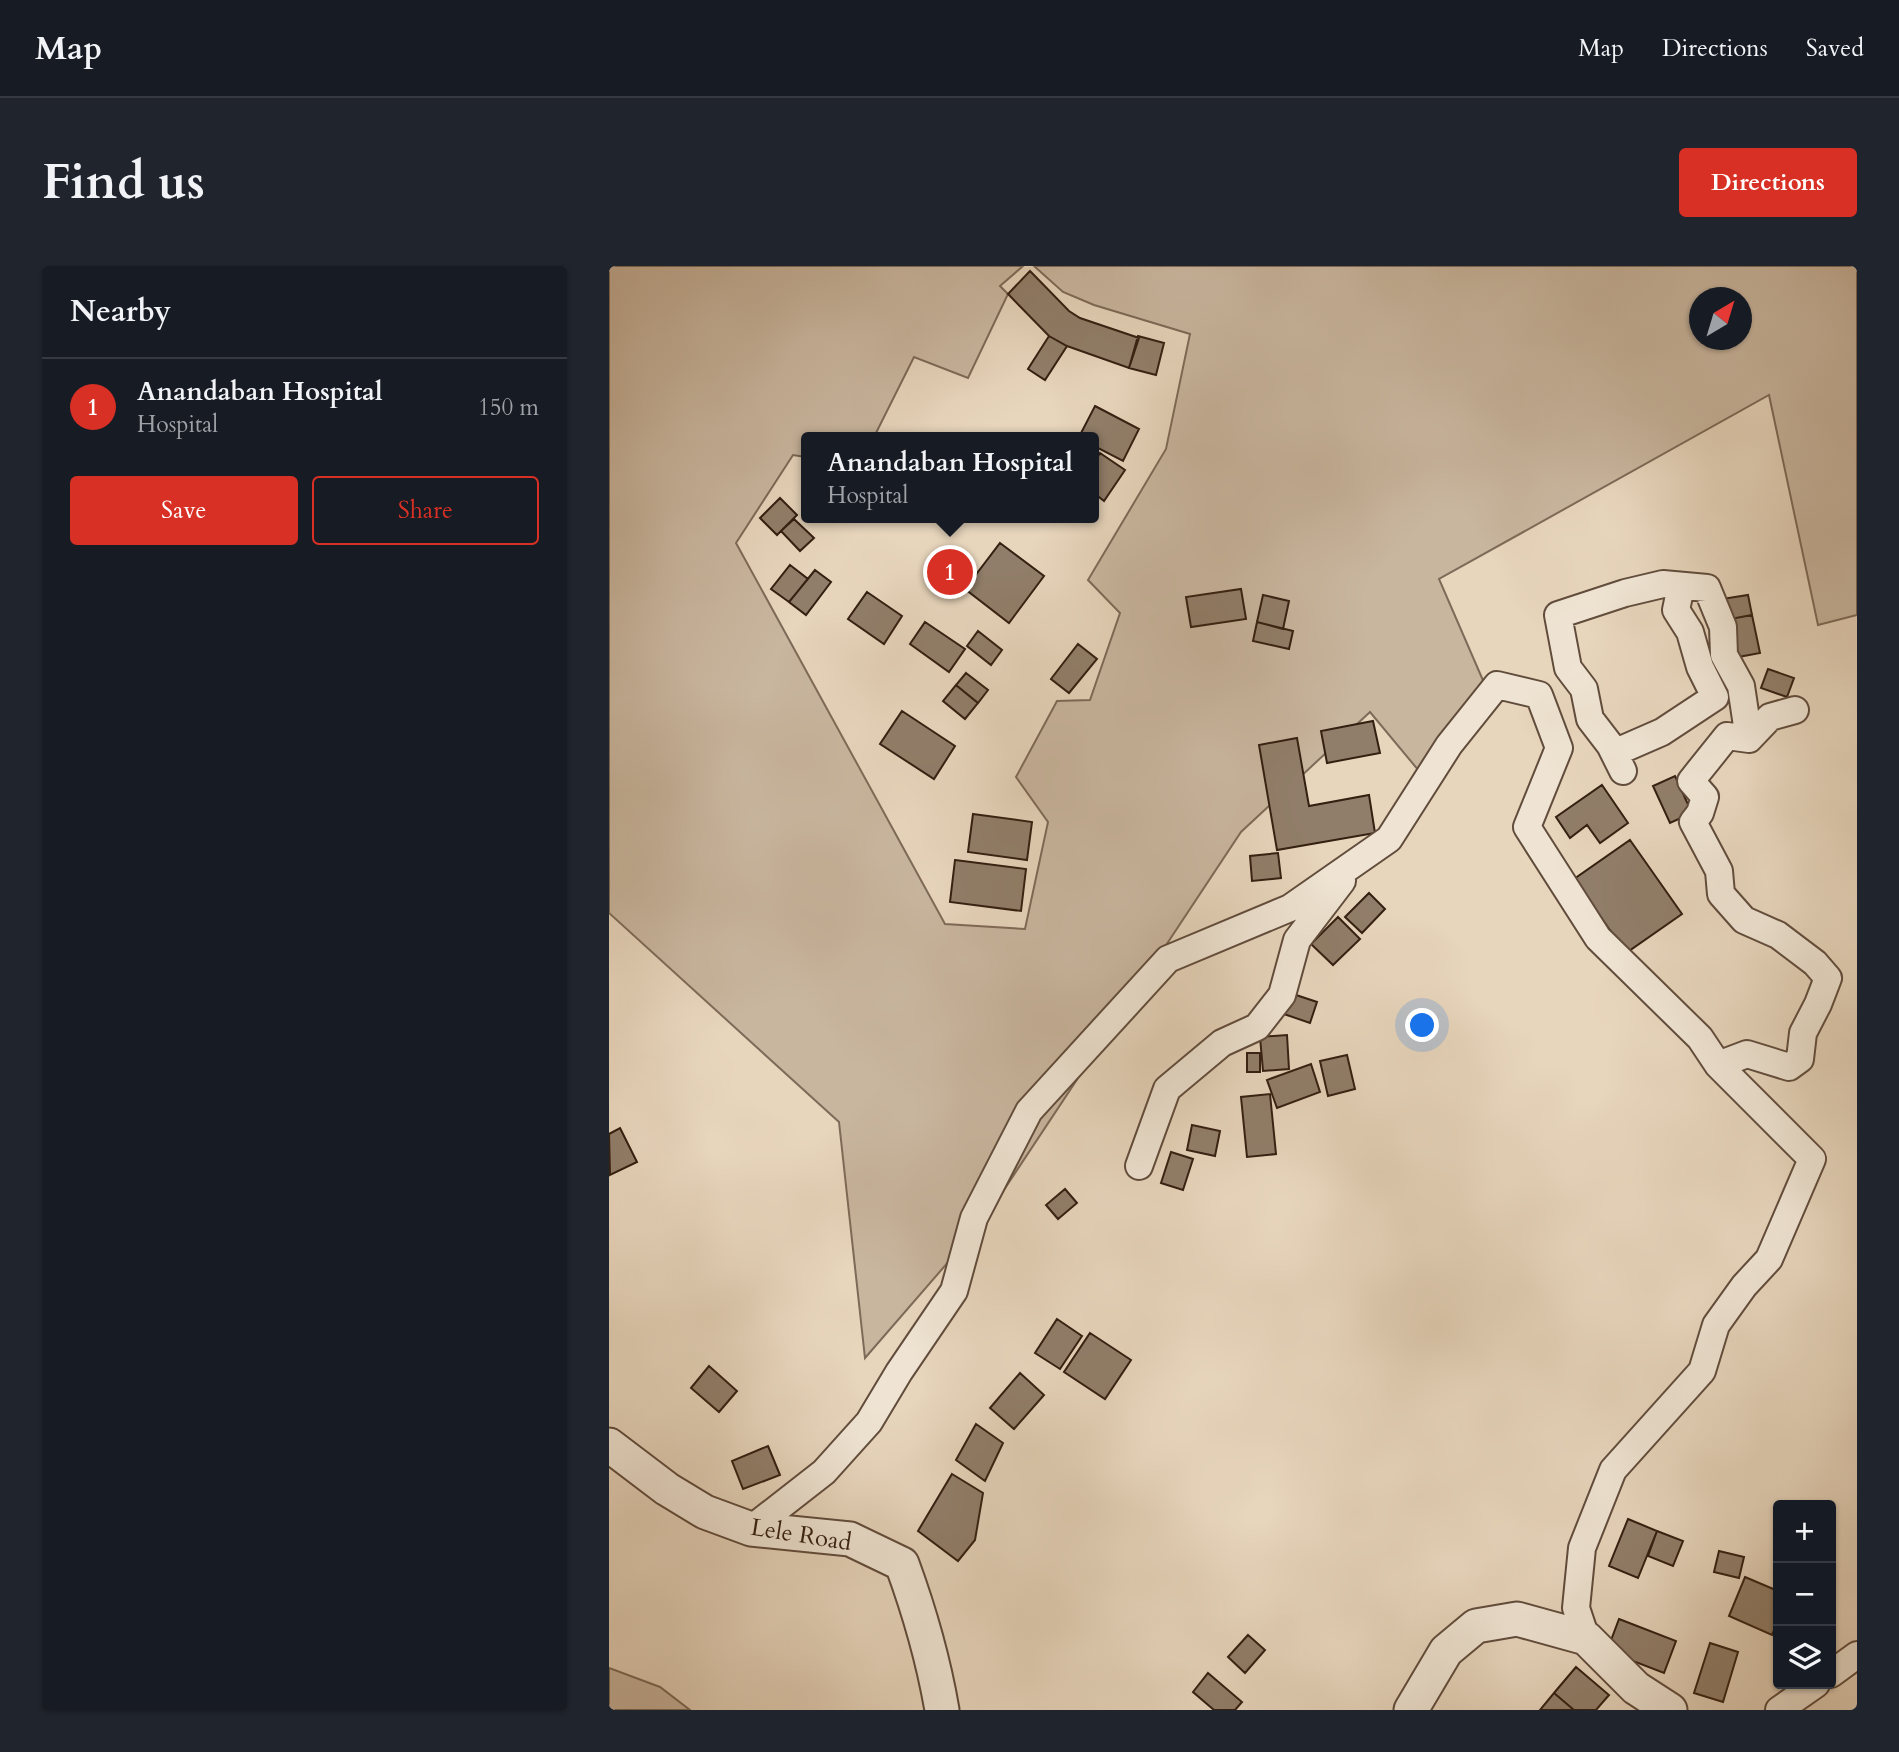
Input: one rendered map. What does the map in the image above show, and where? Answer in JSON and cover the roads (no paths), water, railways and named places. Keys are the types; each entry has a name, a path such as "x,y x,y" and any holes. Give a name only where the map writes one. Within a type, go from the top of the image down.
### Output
{"street":[{"path":"1681,586 1676,610 1690,632 1700,667 1715,697 1618,762 1590,719 1584,688 1568,668 1558,615 1625,593 1663,584 1707,588 1723,626 1724,655 1741,686 1749,739"},
{"path":"751,1529 824,1472 869,1422 905,1362 954,1291 974,1218 1029,1111 1168,959 1290,908 1389,839 1450,745 1497,684 1539,695 1559,748 1527,827 1598,938 1700,1038 1718,1065 1812,1159 1769,1259 1744,1286 1716,1325 1702,1371 1613,1470 1582,1548 1576,1608 1586,1638 1636,1688 1670,1710"},
{"path":"1749,739 1770,717 1795,710"},
{"path":"1718,1065 1747,1054 1789,1067 1800,1059 1803,1033 1828,978 1815,963 1778,935 1744,920 1721,894 1719,871 1693,822 1700,813 1705,797 1691,781 1727,736 1749,739"},
{"path":"1139,1166 1167,1089 1222,1043 1257,1027 1282,995 1297,940 1358,860"},
{"name":"Lele Road","path":"609,1445 667,1489 705,1512 751,1529 850,1539 902,1563 924,1625 942,1710"},
{"path":"1411,1710 1446,1651 1476,1626 1517,1619 1586,1638"},
{"path":"1836,1670 1857,1655"},
{"path":"1779,1710 1809,1689"}],"place":[{"name":"Anandaban Hospital","path":"950,572"}]}
